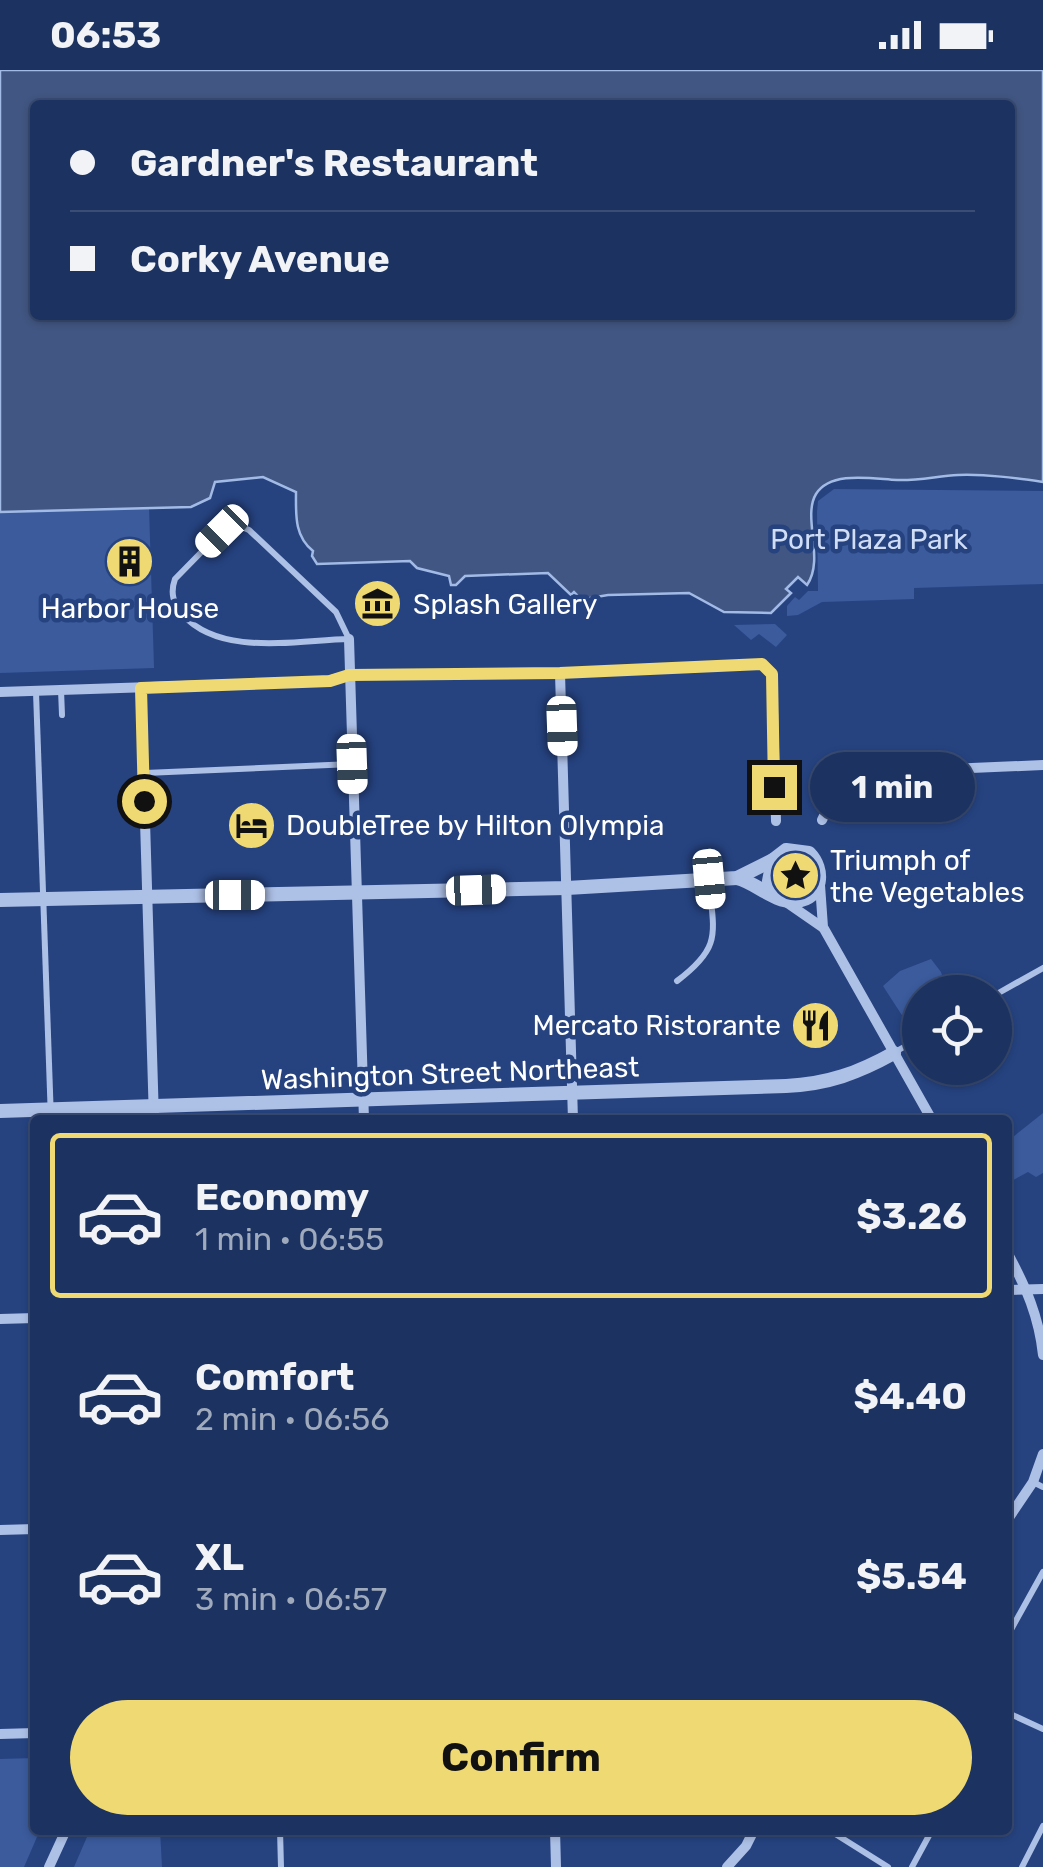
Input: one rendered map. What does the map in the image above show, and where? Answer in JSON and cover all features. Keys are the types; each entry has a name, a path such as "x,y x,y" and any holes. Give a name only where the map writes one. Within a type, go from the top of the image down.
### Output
{"street":[{"path":"349,638 364,1115"},
{"path":"0,692 330,681 349,675 560,673 763,665 772,674 776,821"},
{"path":"560,673 572,1115"},
{"path":"141,688 154,1113"},
{"path":"822,820 839,785 854,772 1043,765"},
{"path":"0,900 567,888 737,878 786,850 802,850 818,865 823,927 929,1115"},
{"path":"773,860 769,881 792,909 823,927"},
{"path":"737,878 796,901 809,897 820,880"},
{"name":"Washington Street Northeast","path":"0,1110 51,1114 154,1113 820,1084 849,1076 894,1053"},
{"path":"1012,1262 1040,1329 1043,1355"},
{"path":"1012,1290 1043,1289"},
{"path":"0,1319 30,1318"},
{"path":"1012,1515 1038,1484 1043,1454"},
{"path":"0,1530 30,1529"},
{"path":"0,1734 30,1733"},
{"path":"49,1867 64,1835"},
{"path":"555,1835 556,1867"},
{"path":"727,1867 752,1835"}],"lane":[{"path":"243,526 336,612 349,638 222,640 182,613 173,600 175,579 222,531 243,526"},
{"path":"36,690 51,1114"},
{"path":"61,690 62,716"},
{"path":"143,773 352,764"},
{"path":"677,981 712,946 709,879"},
{"path":"1012,985 1043,968"},
{"path":"894,1053 902,1048"},
{"path":"1012,1628 1043,1572"},
{"path":"1012,1715 1043,1729"},
{"path":"1022,1867 1043,1826"},
{"path":"280,1835 281,1867"},
{"path":"837,1835 888,1867"},
{"path":"912,1867 929,1835"}],"green space":[{"name":"Port Plaza Park","path":"834,489 1043,491 1043,584 914,588 914,599 822,602 798,615 787,616 787,606 795,597 799,600 808,591 818,591 818,501"},
{"path":"149,508 154,668 0,673 0,512"},
{"path":"775,624 787,635 776,647 759,634 751,640 734,625"},
{"path":"795,856 808,862 814,875 808,888 795,894 782,888 776,875 782,862"},
{"path":"931,959 942,975 902,975 902,1015 883,986 900,971"},
{"path":"1043,1113 1043,1173 1036,1177 1028,1172 1012,1181 1012,1138"},
{"path":"30,1758 30,1835 38,1835 24,1867 0,1867 0,1759"},
{"path":"88,1835 160,1835 162,1867 74,1867"}],"shaded area":[{"path":"0,70 1043,70 1043,482 969,475 905,480 854,478 823,486 812,503 812,575 807,585 798,577 786,589 791,593 771,613 724,612 689,593 608,595 578,600 574,592 571,595 548,573 465,576 451,585 449,576 417,568 410,561 317,564 299,532 296,492 263,477 215,482 210,498 191,507 0,512"}],"place":[{"name":"Harbor House","path":"130,561"},
{"name":"Splash Gallery","path":"378,604"},
{"name":"DoubleTree by Hilton Olympia","path":"251,825"},
{"name":"Triumph of the Vegetables","path":"795,876"},
{"name":"Mercato Ristorante","path":"816,1025"}],"route":[{"path":"144,801 141,688 330,681 349,675 540,670 560,673 762,664 772,674 774,787"}]}
